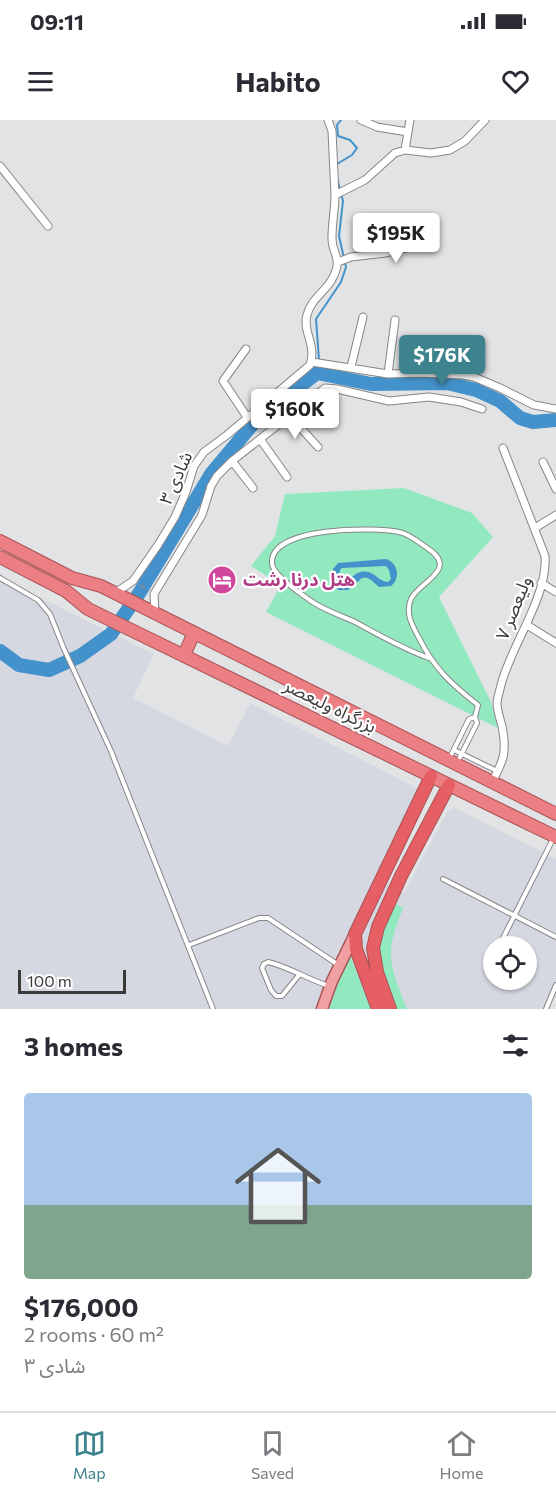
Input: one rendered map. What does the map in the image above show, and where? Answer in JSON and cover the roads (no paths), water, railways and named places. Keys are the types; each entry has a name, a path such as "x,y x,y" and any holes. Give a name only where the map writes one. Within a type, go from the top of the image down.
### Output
{"highway":[{"name":"بزرگراه ولیعصر","path":"0,541 72,578 101,586 194,633 455,757 495,777 556,813"},
{"name":"بزرگراه ولیعصر","path":"0,557 66,591 88,609 555,836"},
{"path":"184,655 194,633"},
{"path":"378,1009 356,949 355,934 431,776"},
{"path":"390,1009 377,972 373,948 382,918 400,876 449,785"},
{"path":"385,869 400,876"},
{"path":"366,910 382,918"}],"main road":[{"path":"322,1009 329,987 355,934"}],"street":[{"path":"328,120 332,131 336,194 331,240 338,262 331,281 316,298 307,315 313,353 312,362 388,374 463,375 500,388 528,403 556,409"},
{"path":"361,120 376,127 408,132"},
{"path":"405,150 410,120"},
{"path":"336,194 365,180 395,153 405,150 431,153 450,150 465,141 485,120"},
{"path":"0,166 48,226"},
{"path":"338,262 351,257 385,253 435,241"},
{"path":"351,367 363,317"},
{"path":"388,374 395,320"},
{"path":"246,349 223,381 247,417"},
{"name":"شادی ۳","path":"117,594 133,581 159,545 175,517 194,466 204,452 312,362"},
{"path":"153,612 154,594 202,515 211,486 217,476 232,461 325,388 389,401 429,397 461,402 482,409"},
{"path":"290,416 318,447"},
{"path":"260,439 287,477"},
{"name":"ولیعصر ۷","path":"495,777 504,759 504,737 497,704 504,675 518,640 527,625 546,567 545,556 535,528 503,448"},
{"path":"232,461 253,488"},
{"path":"543,462 556,489"},
{"path":"535,528 556,515"},
{"path":"541,583 556,592"},
{"path":"527,625 556,643"}],"lane":[{"path":"429,658 315,603 276,574 272,566 274,554 295,539 321,531 389,531 406,534 433,552 439,563 436,575 416,592 409,606 411,621 429,658 439,672 478,705 475,717 477,723 455,757"},
{"path":"0,578 39,600 45,606 111,751 213,1009"},
{"path":"455,757 469,719 475,717"},
{"path":"504,936 555,836"},
{"path":"443,879 556,937"},
{"path":"189,945 259,918 268,918 339,965"},
{"path":"299,975 282,996 276,996 267,983 262,968 267,962 285,966 299,975 329,987"},
{"path":"546,1009 556,985"}],"water":[{"path":"386,559 393,564 397,575 391,586 379,587 365,577 348,590 338,590 333,584 333,569 338,563","holes":["386,566 391,579 388,582 369,572 355,574 347,582 341,584 338,581 342,568"]}],"waterway":[{"path":"337,164 352,155 357,148 350,140 338,136 337,125 341,120"},
{"path":"319,360 316,319 341,282 346,267 339,236 343,201 337,178"},
{"path":"317,373 318,366"},
{"path":"0,651 19,665 49,670 80,656 111,634 140,592 211,474 257,419 317,373 371,384 447,383 476,390 500,401 520,418 533,422 556,420"}],"place":[{"name":"هتل درنا رشت","path":"222,580"}]}
